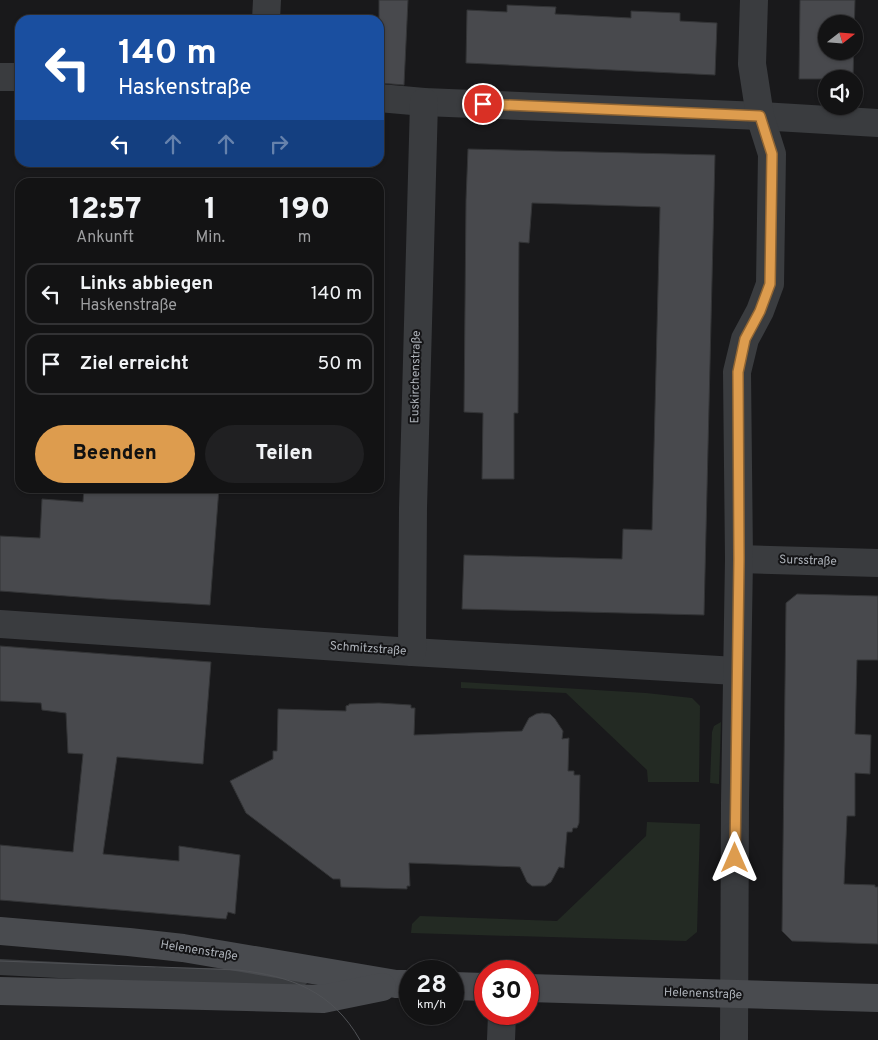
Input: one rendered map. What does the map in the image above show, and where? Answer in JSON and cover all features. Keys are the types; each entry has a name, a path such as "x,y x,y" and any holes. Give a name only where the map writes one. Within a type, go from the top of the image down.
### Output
{"main road":[{"name":"Helenenstraße","path":"0,931 183,948 399,983"},
{"path":"0,991 323,999 399,985"},
{"name":"Helenenstraße","path":"539,988 878,998"}],"street":[{"path":"266,0 266,15"},
{"path":"734,1040 736,671 739,559 738,372 745,339 760,311 770,284 772,154 760,116 752,64 754,0"},
{"path":"0,77 15,77"},
{"path":"384,98 424,102 760,116 878,123"},
{"name":"Euskirchenstraße","path":"412,652 414,469 424,102"},
{"name":"Sursstraße","path":"739,559 878,563"},
{"name":"Schmitzstraße","path":"0,624 412,652 736,671"},
{"path":"501,1040 502,1025"}],"lane":[{"path":"0,967 155,975 303,978 399,984"}],"shaded area":[{"path":"461,682 646,693 692,698 700,706 699,782 648,782 647,770 566,693 461,688"},
{"path":"721,722 719,784 710,783 712,732 714,726"},
{"path":"647,822 700,824 697,932 686,941 411,933 412,924 420,916 557,921 646,836"}],"building":[{"path":"379,0 408,0 404,85 384,83 384,15 379,15"},
{"path":"800,0 855,0 855,15 818,15 818,60 854,60 853,70 818,70 818,79 799,79"},
{"path":"507,5 556,7 555,14 631,18 631,11 680,13 680,21 717,23 715,75 466,63 467,10 507,12"},
{"path":"468,149 715,155 704,615 462,609 464,555 622,559 623,529 652,530 660,207 532,203 529,243 519,242 518,413 514,413 514,479 482,479 483,413 464,412"},
{"path":"84,493 219,493 210,605 0,591 0,536 40,538 42,499 83,502"},
{"path":"797,594 878,596 878,660 857,660 855,734 871,735 870,774 855,773 855,816 847,816 844,884 875,885 875,887 878,887 878,944 792,941 782,931 786,603"},
{"path":"0,646 211,662 203,764 117,757 103,854 179,861 179,846 240,855 235,914 228,912 226,919 0,900 0,845 73,852 83,754 68,753 66,713 42,710 41,703 0,701"},
{"path":"349,704 411,705 411,708 415,708 414,735 522,731 529,718 536,714 550,714 555,719 563,731 562,739 569,738 568,771 574,771 574,775 580,775 579,823 577,828 573,828 572,832 567,832 564,868 559,867 551,882 545,886 532,886 527,882 520,867 409,863 410,886 407,886 407,889 341,887 340,879 333,879 246,813 230,781 273,759 273,751 277,751 278,709 346,711 346,706"}],"tram line":[{"path":"0,961 238,970 257,973 293,982 323,998 337,1009 360,1040"}],"route":[{"path":"483,104 760,116 772,154 770,284 760,311 745,339 738,372 739,559 735,858"}]}
